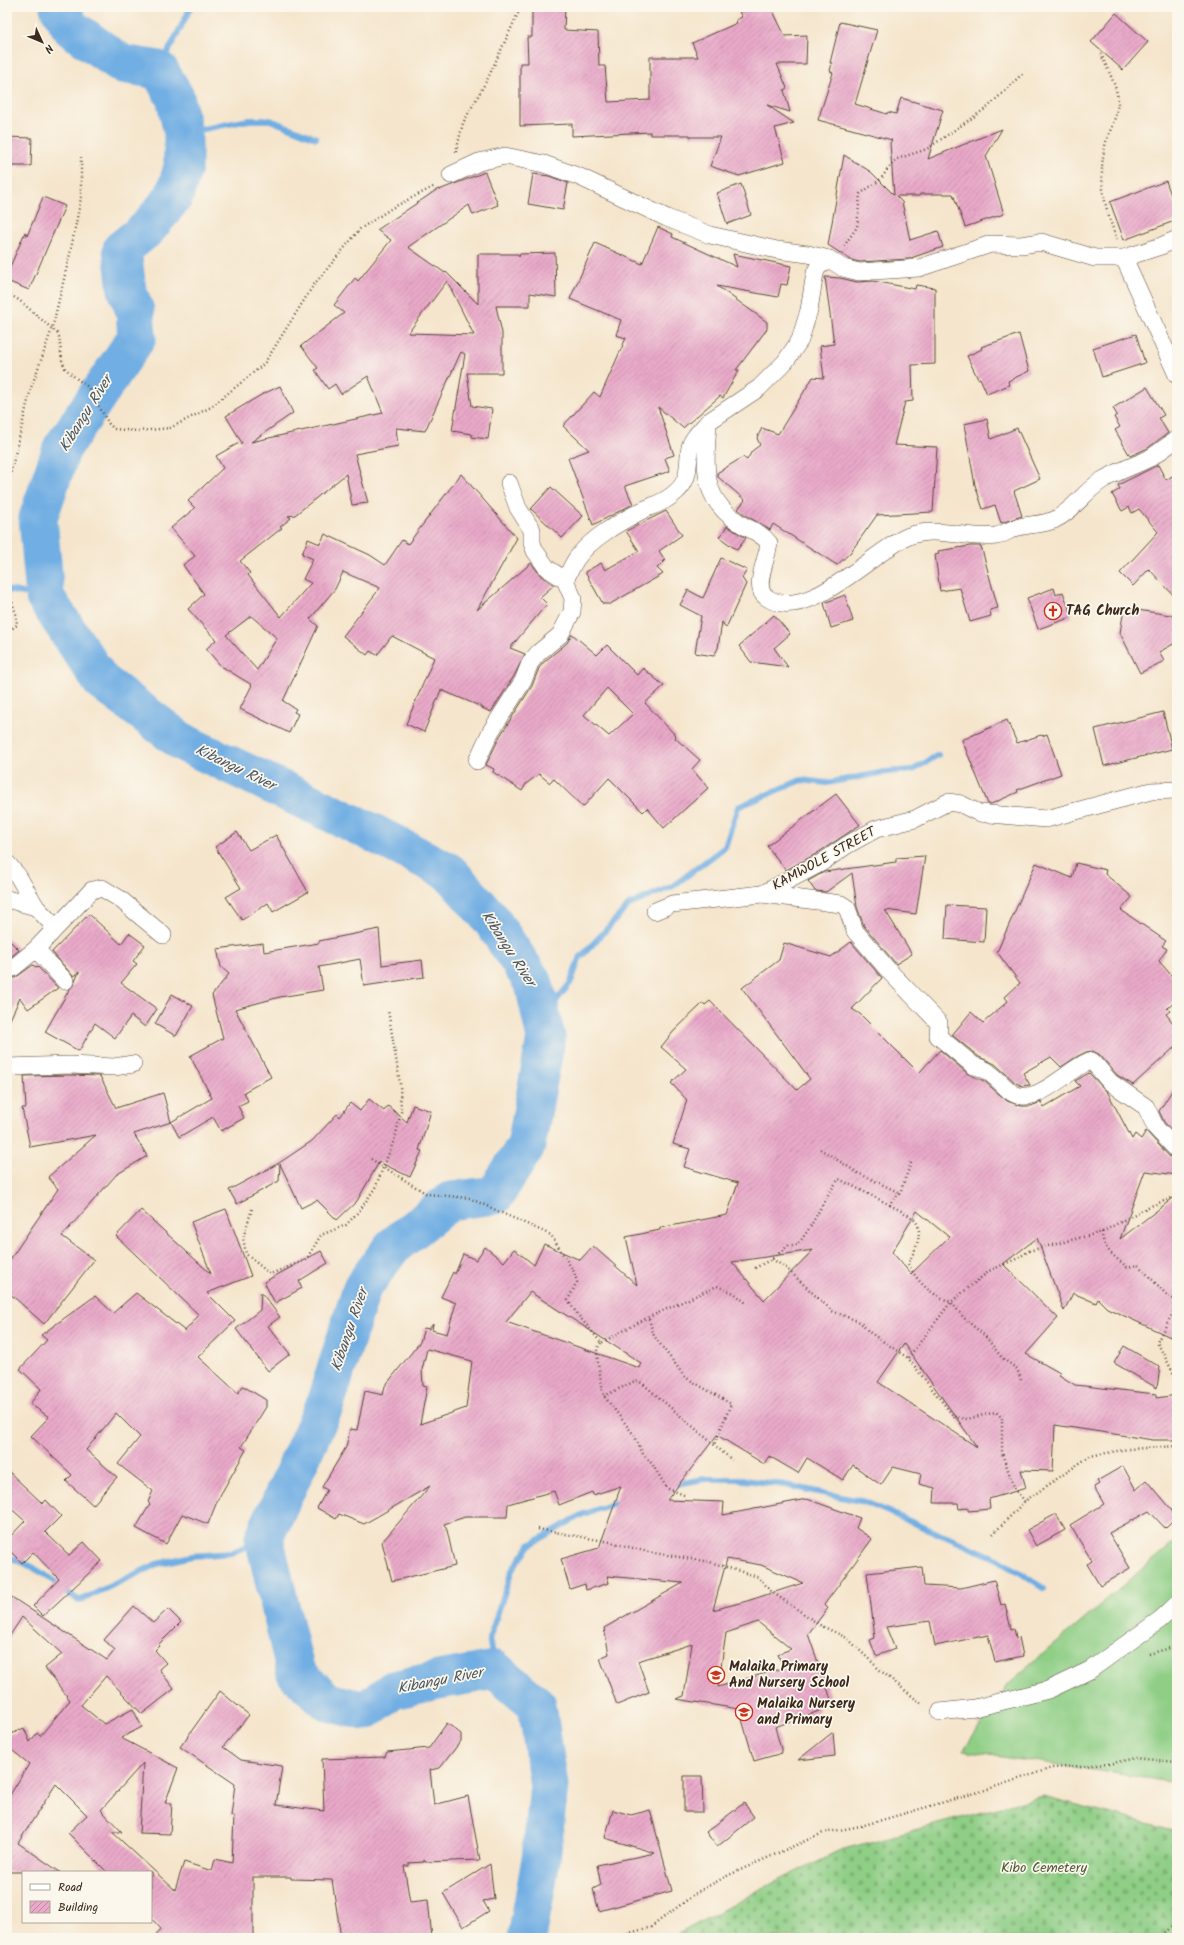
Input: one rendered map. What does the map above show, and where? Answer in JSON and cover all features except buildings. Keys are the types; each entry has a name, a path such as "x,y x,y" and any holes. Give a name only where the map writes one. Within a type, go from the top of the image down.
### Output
{"street":[{"path":"451,174 480,162 505,156 544,164 580,177 667,218 710,235 829,259 851,271 859,272 893,271 919,268 991,244 1021,245 1041,242 1095,258 1124,258 1177,239"},
{"path":"1124,258 1177,375"},
{"path":"565,580 577,558 589,546 630,518 666,500 677,492 686,482 689,472 690,446 694,438 708,422 759,388 784,362 800,340 809,310 815,273 818,267 829,259"},
{"path":"708,422 705,470 713,497 723,510 739,523 757,532 768,543 760,586 765,596 774,602 786,604 802,602 830,589 884,550 910,535 944,533 997,536 1015,528 1054,520 1070,509 1101,481 1151,457 1177,439"},
{"path":"477,761 491,731 523,681 530,663 538,653 560,635 572,612 573,598 565,580 547,568 535,551 532,543 532,530 518,508 509,483"},
{"name":"KAMWOLE STREET","path":"655,911 672,904 762,894 821,863 847,845 876,829 915,819 948,802 961,804 979,814 1046,819 1151,791 1177,790"},
{"path":"7,863 18,876 36,907 55,927"},
{"path":"13,968 36,948 92,890 102,888 120,899 163,935"},
{"path":"762,894 841,904 848,908 856,931 889,971 939,1023 938,1036 974,1066 982,1067 1013,1093 1022,1096 1032,1095 1042,1091 1090,1061 1093,1062 1110,1082 1146,1107 1156,1128 1177,1150"},
{"path":"7,899 36,907"},
{"path":"36,948 64,981"},
{"path":"7,1067 70,1065 114,1068 133,1064"},
{"path":"940,1712 975,1708 1048,1690 1090,1670 1161,1619 1177,1604"}],"path":[{"path":"7,293 19,300 59,337 60,352 65,368 88,387 100,406 108,424 114,429 138,431 170,428 211,407 264,364 313,286 360,229 392,208 444,181 451,174 463,122 488,78 521,7"},
{"path":"1101,54 1116,91 1118,102 1105,144 1103,200 1124,258"},
{"path":"829,259 845,245 857,227 860,194 881,179 889,167 897,159 927,149 988,107 1024,72"},
{"path":"7,488 31,388 52,329 81,198 81,157"},
{"path":"7,587 16,614 17,625 7,632"},
{"path":"252,1209 243,1238 246,1254 270,1274 306,1260 322,1235 346,1225 370,1197 395,1138 401,1112 400,1082 388,1010"},
{"path":"820,1149 858,1173 900,1193"},
{"path":"371,1159 427,1194 470,1198 551,1235 574,1272 577,1282 568,1300 601,1343"},
{"path":"890,1205 892,1200 900,1193 912,1160"},
{"path":"755,1268 772,1259 789,1245 797,1245 802,1239 827,1194 839,1179 913,1218 919,1229 916,1247 908,1264 915,1277 935,1296 951,1302 964,1318 985,1336 1002,1358 1017,1369 1021,1380"},
{"path":"908,1358 951,1302 989,1271 1016,1259 1029,1251 1102,1232 1148,1207 1177,1196"},
{"path":"1102,1232 1102,1241 1112,1255 1127,1267 1138,1265 1168,1296 1177,1301"},
{"path":"772,1259 785,1267 832,1311 860,1322 869,1332 908,1358 954,1417 967,1419 996,1412 1002,1418 1002,1453 1015,1490 1025,1501"},
{"path":"684,1495 669,1489 665,1485 652,1464 643,1454 634,1435 604,1396 598,1364 598,1349 601,1343 645,1319 649,1319 717,1286 734,1293 746,1303"},
{"path":"1177,1305 1157,1342 1177,1380"},
{"path":"649,1319 654,1336 685,1377 731,1404 714,1445"},
{"path":"604,1396 635,1382 642,1383 732,1460"},
{"path":"993,1534 1025,1501 1090,1456 1128,1449 1177,1446"},
{"path":"538,1529 610,1542 648,1552 710,1562 758,1577 772,1592 820,1625 847,1638 912,1698 923,1706 940,1712"},
{"path":"612,1938 651,1927 699,1891 729,1875 823,1833 861,1826 979,1792 1052,1768 1109,1764 1135,1758 1177,1762"},
{"path":"1159,1938 1177,1922"}],"green space":[{"path":"1177,1539 1177,1783 963,1750 1009,1683"},
{"name":"Kibo Cemetery","path":"1043,1796 1177,1831 1177,1937 671,1938 759,1890 840,1850"}],"waterway":[{"name":"Kibangu River","path":"59,7 71,28 122,64 159,70 175,97 183,133 183,168 174,196 147,229 122,249 127,290 135,311 137,337 62,448 38,518 45,597 101,681 182,742 373,833 449,872 491,919 534,984 546,1038 526,1146 495,1195 450,1201 392,1247 362,1288 324,1407 264,1538 296,1673 328,1702 365,1711 393,1690 495,1670 537,1705 549,1786 541,1859 527,1938"},
{"path":"159,70 191,7"},
{"path":"183,133 249,120 270,120 316,138"},
{"path":"7,590 45,597"},
{"path":"542,1019 571,982 579,959 629,905 673,886 725,847 738,807 801,780 827,783 885,772 913,770 938,755"},
{"path":"672,1485 704,1479 736,1479 785,1485 865,1502 998,1559 1043,1588"},
{"path":"495,1670 489,1639 512,1570 530,1545 581,1515 621,1501"},
{"path":"7,1557 36,1569 79,1601 157,1564 192,1556 231,1553 264,1538"}],"place":[{"name":"TAG Church","path":"1053,611"},
{"name":"Malaika Primary And Nursery School","path":"716,1675"},
{"name":"Malaika Nursery and Primary","path":"744,1712"}]}
